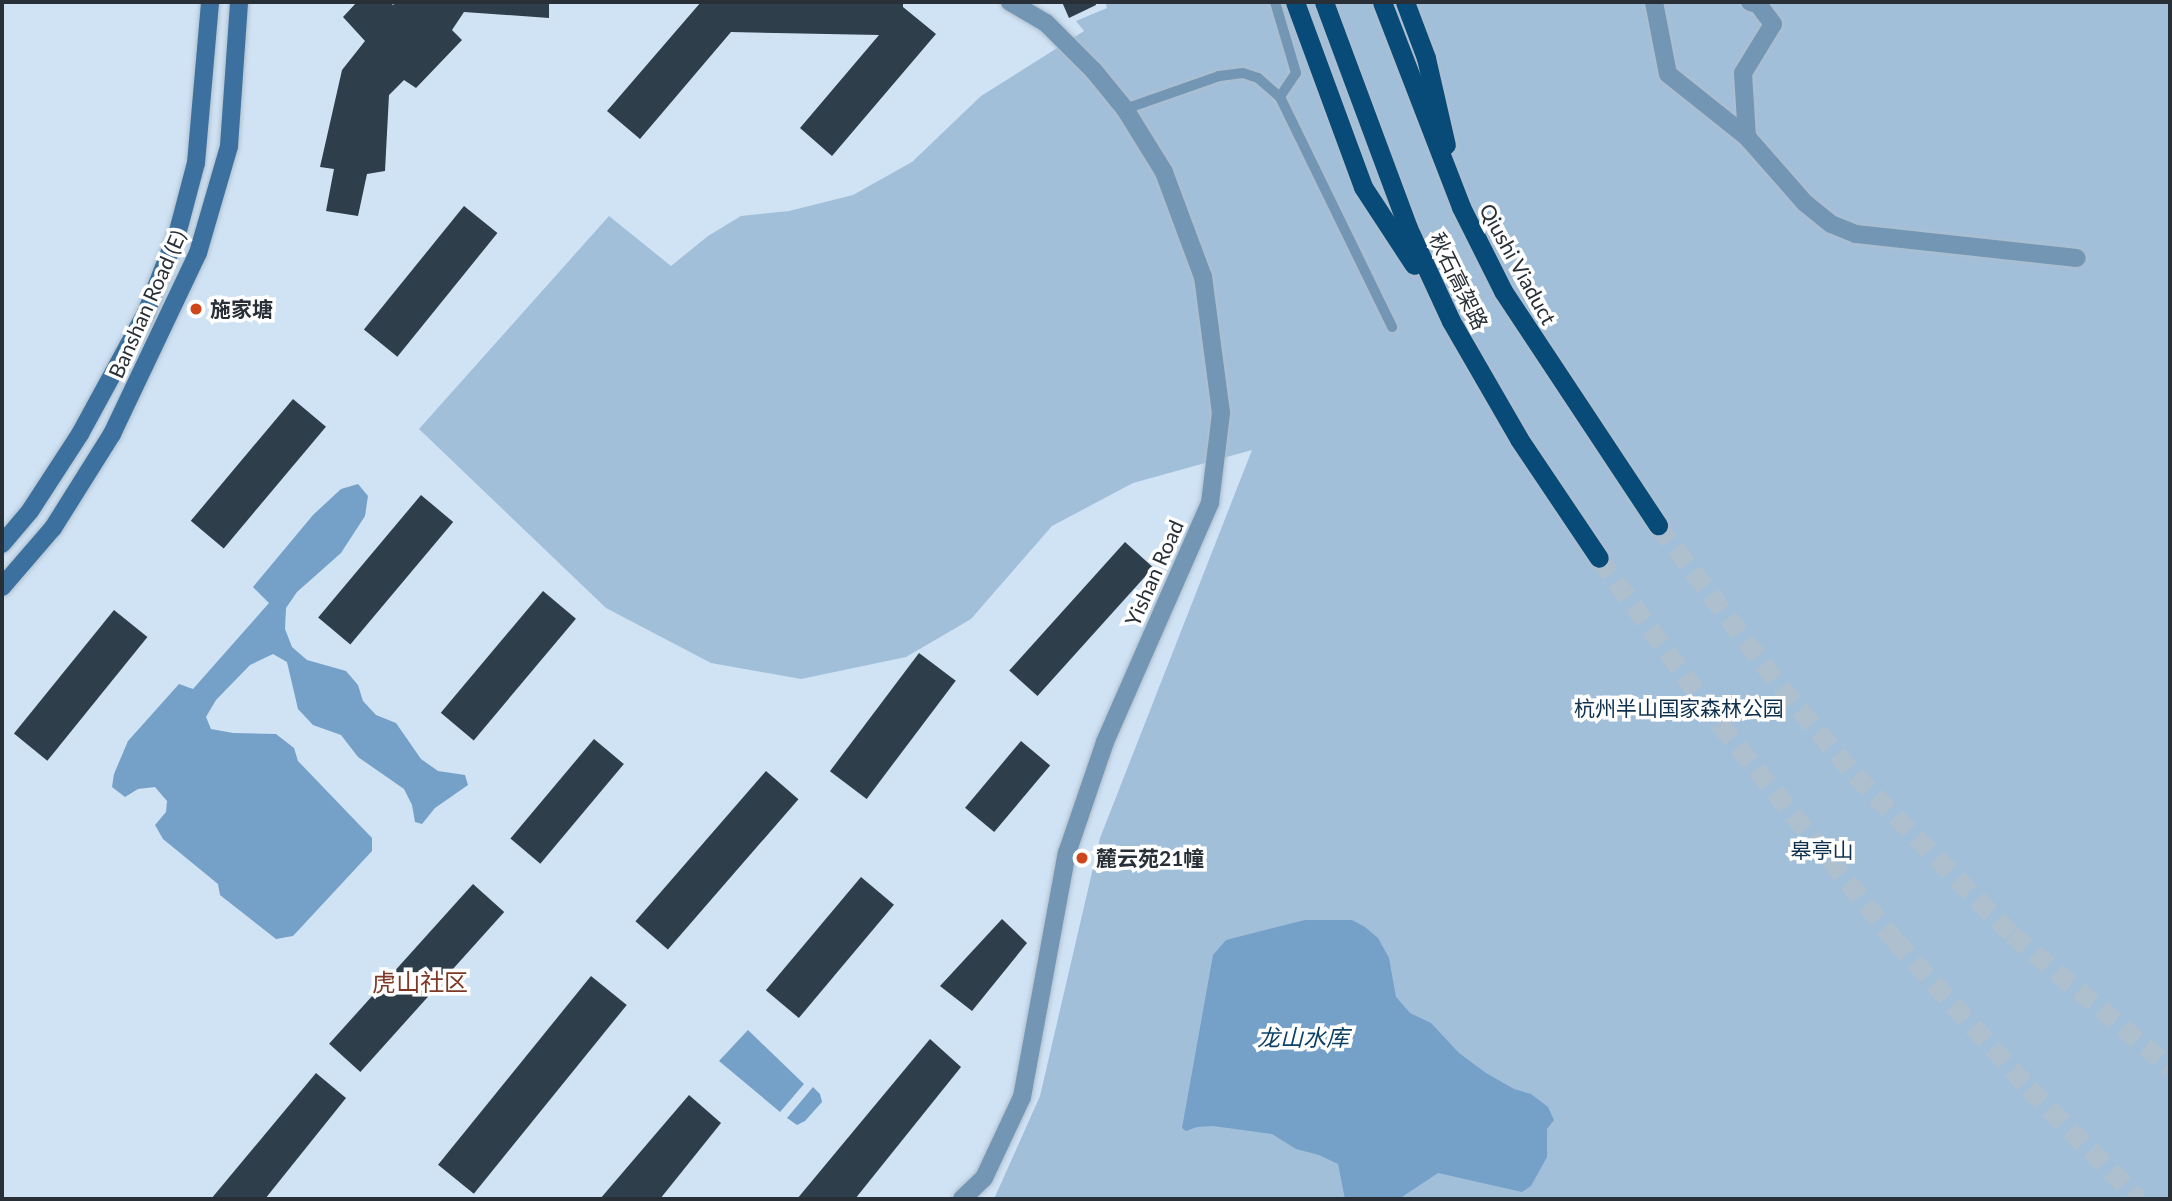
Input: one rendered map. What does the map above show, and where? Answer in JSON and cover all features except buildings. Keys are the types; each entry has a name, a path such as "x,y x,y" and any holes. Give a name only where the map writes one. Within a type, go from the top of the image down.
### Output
{"highway":[{"path":"1295,2 1363,187 1451,321"},
{"name":"秋石高架路","path":"1324,2 1408,228 1451,321 1519,439 1599,558"},
{"name":"Qiushi Viaduct","path":"1382,2 1461,207 1503,291 1658,526"},
{"path":"1405,2 1426,58 1461,207"}],"main road":[{"name":"Banshan Road (E)","path":"2,544 30,511 80,434 146,313 177,230 196,163 210,2"},
{"name":"Banshan Road (E)","path":"2,587 53,528 112,433 198,253 229,146 239,2"}],"street":[{"name":"Yishan Road","path":"962,1199 984,1178 1022,1097 1067,853 1105,742 1210,503 1221,413 1203,277 1164,172 1125,109 1094,71 1046,23 1010,2"},
{"path":"1654,2 1668,74 1747,137 1804,203 1832,224 1856,234 2077,258"},
{"path":"1747,137 1742,74 1773,24 1758,4 1751,2"}],"lane":[{"path":"1275,2 1296,74 1280,97"},
{"path":"1125,109 1219,76 1243,73 1258,78 1280,97 1392,327"}],"green space":[{"name":"皋亭山","path":"1105,2 2170,2 2170,1199 994,1199 1040,1096 1100,838 1252,450 1133,483 1052,526 971,619 906,657 801,679 711,663 606,608 419,429 609,216 671,266 708,236 741,216 789,211 853,195 912,162 981,96 1084,31 1076,21 1107,8"}],"water":[{"path":"358,484 368,496 365,516 341,553 297,592 286,608 285,629 292,647 307,660 346,671 358,685 363,701 376,715 396,723 421,759 438,771 465,775 468,785 435,808 422,824 415,822 412,805 404,789 358,757 341,735 313,725 298,709 287,662 273,654 250,665 216,700 206,717 211,729 233,733 276,734 294,748 298,761 372,838 372,851 293,936 276,939 220,895 218,884 163,839 155,825 166,812 167,801 155,787 138,789 125,797 112,787 114,774 128,741 179,684 193,689 269,603 253,587 313,515 341,489"},
{"name":"龙山水库","path":"1305,920 1352,920 1365,927 1378,938 1389,958 1396,997 1410,1013 1431,1023 1459,1053 1486,1073 1514,1089 1531,1094 1548,1107 1554,1120 1547,1129 1547,1157 1531,1186 1522,1192 1438,1173 1399,1199 1345,1199 1338,1164 1296,1149 1272,1134 1213,1126 1186,1131 1182,1128 1213,955 1226,940"},
{"path":"748,1030 804,1084 780,1112 719,1061"},
{"path":"813,1087 820,1094 822,1102 805,1121 797,1125 787,1118"}],"tunnel":[{"path":"1658,525 1781,687 1855,775 2012,934 2170,1067"},
{"path":"1599,558 1720,724 1895,940 2029,1088 2139,1199"}],"place":[{"name":"施家塘","path":"196,309"},
{"name":"麓云苑21幢","path":"1082,858"}],"district":[{"name":"虎山社区","path":"420,982"}],"park label":[{"name":"杭州半山国家森林公园","path":"1679,708"}]}
